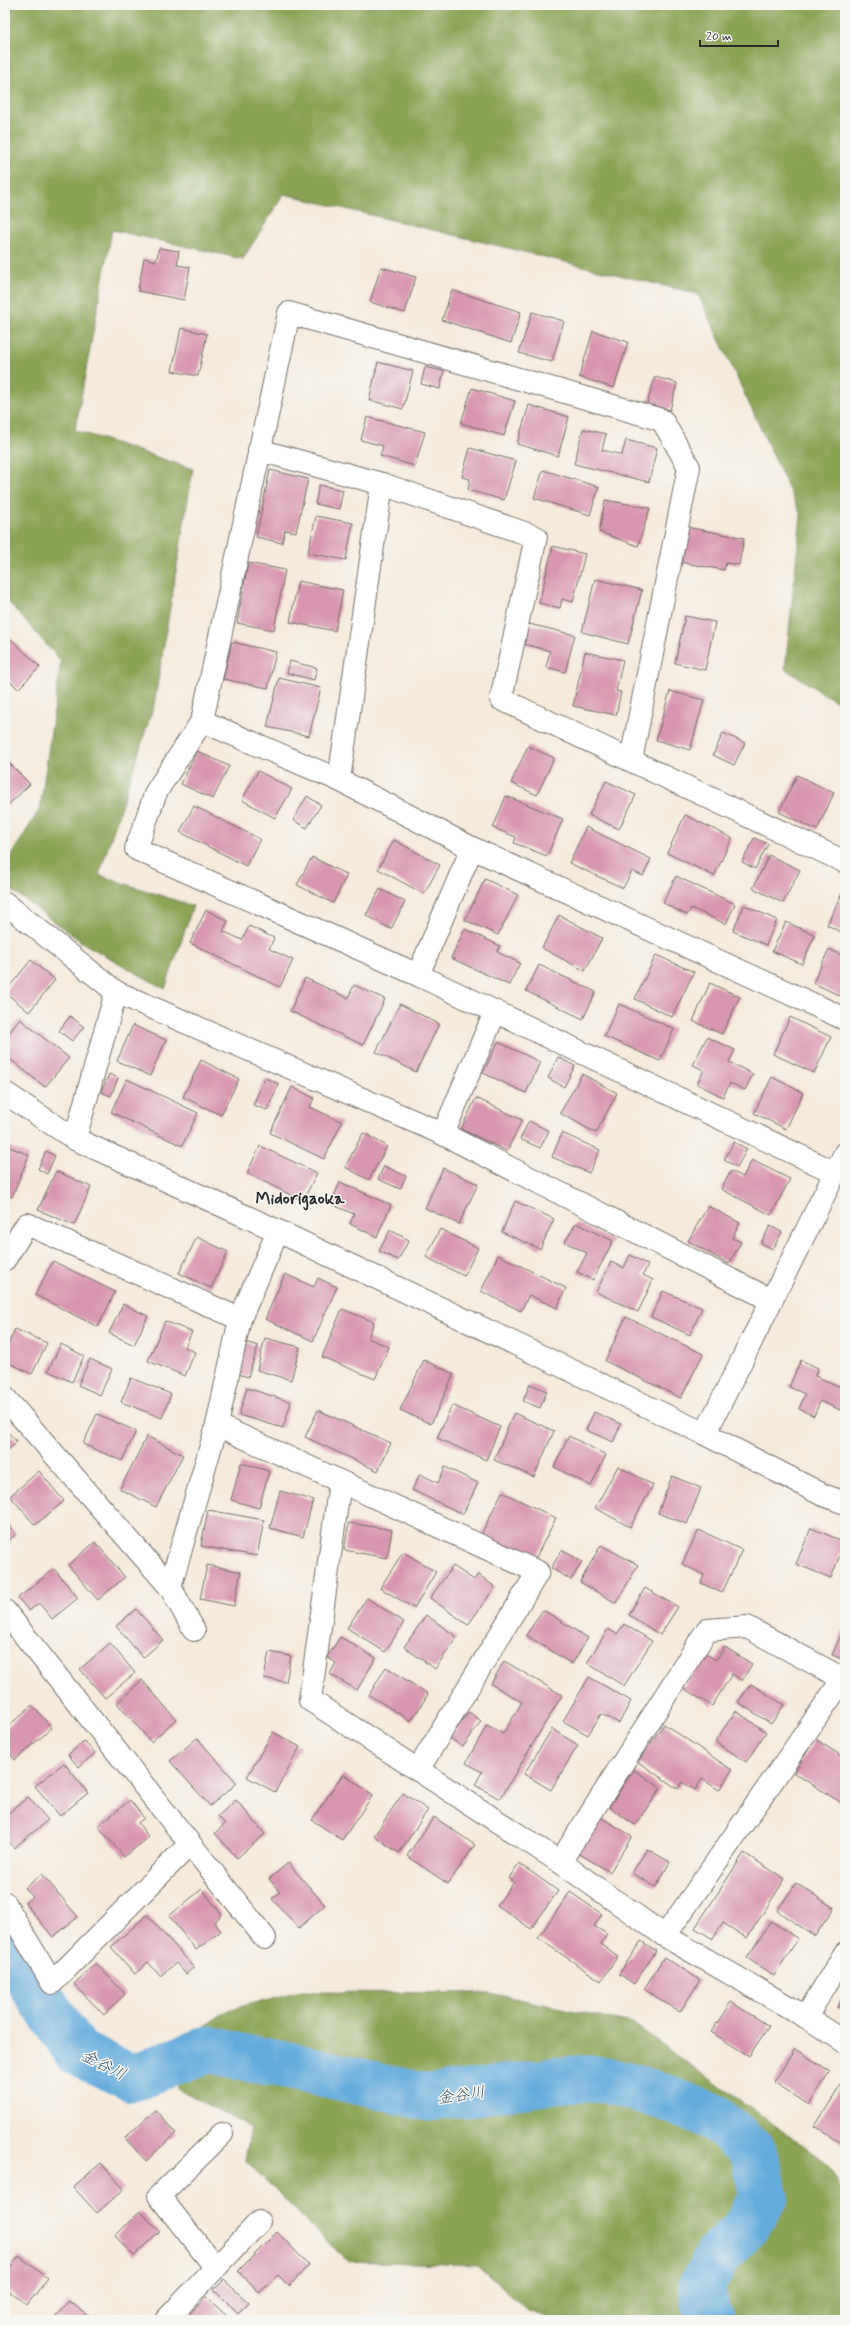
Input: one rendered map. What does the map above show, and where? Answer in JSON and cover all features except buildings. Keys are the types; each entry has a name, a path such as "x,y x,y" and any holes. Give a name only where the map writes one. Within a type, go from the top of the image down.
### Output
{"street":[{"path":"631,760 689,467 662,420 290,313 259,450 202,721 156,792 136,849 418,975 836,1173"},
{"path":"259,450 382,484 536,537 501,699 845,862"},
{"path":"338,780 382,484"},
{"path":"202,721 338,780 472,848 845,1018"},
{"path":"418,975 472,848"},
{"path":"5,903 116,992 443,1134 771,1300"},
{"path":"75,1139 116,992"},
{"path":"443,1134 495,1012"},
{"path":"5,1093 75,1139 278,1232 705,1434 823,1495 845,1503"},
{"path":"705,1434 845,1153"},
{"path":"5,1259 27,1224 240,1319"},
{"path":"170,1587 217,1425 240,1319 278,1232"},
{"path":"5,1398 170,1587 194,1630"},
{"path":"217,1425 538,1572 418,1770"},
{"path":"340,1482 310,1700 560,1862 665,1936 806,2017 845,2042"},
{"path":"5,1611 189,1845 265,1938"},
{"path":"560,1862 706,1630 747,1628 844,1679 665,1936"},
{"path":"5,1902 52,1983 189,1845"},
{"path":"806,2017 845,1953"},
{"path":"216,2268 159,2196 222,2134"},
{"path":"166,2320 260,2222"}],"green space":[{"path":"5,5 845,5 845,707 785,669 801,515 698,294 284,194 243,259 112,230 75,430 193,469 154,705 99,875 193,906 165,989 83,943 5,885 5,865 40,809 61,661 5,598"},
{"path":"296,1992 490,1993 632,2023 827,2163 845,2196 845,2320 555,2320 528,2311 477,2265 347,2261 245,2160 251,2128 178,2089 175,2046 228,2010"}],"waterway":[{"name":"金谷川","path":"5,1946 78,2053 132,2078 209,2049 245,2058 293,2066 430,2098 575,2078 607,2080 652,2093 712,2116 753,2151 765,2197 743,2230 717,2256 702,2286 706,2312 711,2320"}],"district":[{"name":"Midorigaoka","path":"300,1198"}]}
